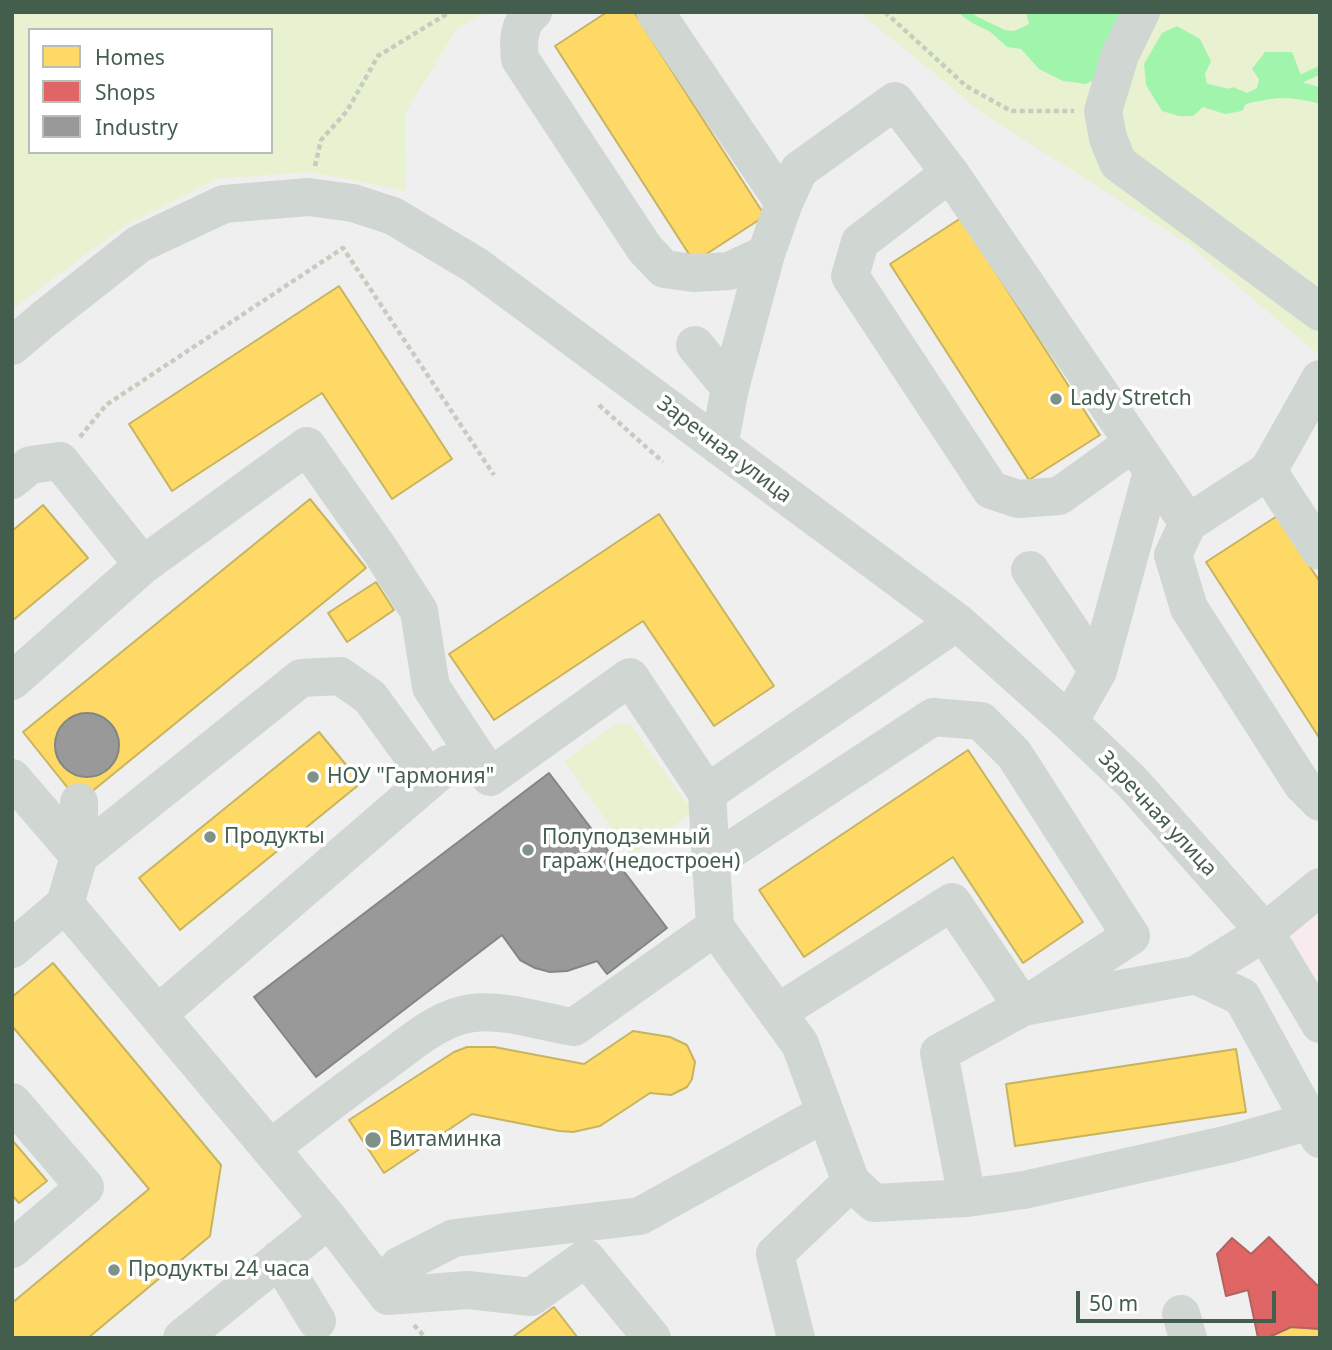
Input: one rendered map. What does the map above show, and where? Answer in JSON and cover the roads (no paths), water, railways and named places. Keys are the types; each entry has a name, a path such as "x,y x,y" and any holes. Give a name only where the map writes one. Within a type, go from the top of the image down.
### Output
{"street":[{"path":"533,12 528,15 518,37 520,59 645,248 664,269 693,273 729,271 766,254"},
{"path":"655,12 784,203"},
{"path":"1141,12 1120,55 1103,111 1108,138 1118,163 1320,312"},
{"path":"719,446 730,388 766,254 799,170 895,101 950,173 1188,523"},
{"path":"950,173 860,242 850,276 991,489 1018,499 1059,496 1142,458"},
{"name":"Заречная улица","path":"12,346 139,244 224,204 308,197 353,203 393,215 475,265 957,622 1132,782 1265,932 1320,1024"},
{"path":"695,345 730,388"},
{"path":"1320,379 1268,471 1188,523 1173,555 1189,608 1302,784 1320,802"},
{"path":"12,681 143,565 307,446 419,611 430,687 490,777 631,677 707,793 715,927 800,1044 851,1182 874,1203 967,1198 1024,1190 1317,1126 1242,997 1196,975"},
{"path":"1069,722 1098,671 1142,458"},
{"path":"12,480 30,465 60,461 143,565"},
{"path":"1268,471 1320,551"},
{"path":"1030,570 1098,671"},
{"path":"707,793 957,622"},
{"path":"79,856 301,678 340,676 370,697 429,778"},
{"path":"711,863 933,717 981,722 1014,754 1132,936 1023,1007 939,1053 967,1198"},
{"path":"158,1014 429,778 469,748"},
{"path":"12,949 65,904 79,856 79,802"},
{"path":"20,803 79,856"},
{"path":"1023,1007 1196,975 1265,932 1320,887"},
{"path":"777,1013 952,902 1023,1007"},
{"path":"65,904 329,1219 388,1296"},
{"path":"270,1149 427,1031 453,1017 475,1013 502,1014 574,1027 715,927"},
{"path":"12,1102 85,1187 12,1249"},
{"path":"388,1296 400,1266 454,1238 640,1216 825,1113"},
{"path":"796,1338 775,1254 851,1182"},
{"path":"183,1338 329,1219"},
{"path":"388,1296 468,1290 531,1297 586,1258 652,1338"},
{"path":"279,1259 317,1321"}],"waterway":[{"path":"964,12 1004,34"},
{"path":"1294,82 1320,70"},
{"path":"1200,84 1234,94"}],"place":[{"name":"Lady Stretch","path":"1056,399"},
{"name":"НОУ \"Гармония\"","path":"313,777"},
{"name":"Продукты","path":"210,837"},
{"name":"Полуподземный гараж (недостроен)","path":"528,850"},
{"name":"Витаминка","path":"373,1140"},
{"name":"Продукты 24 часа","path":"114,1270"}]}
